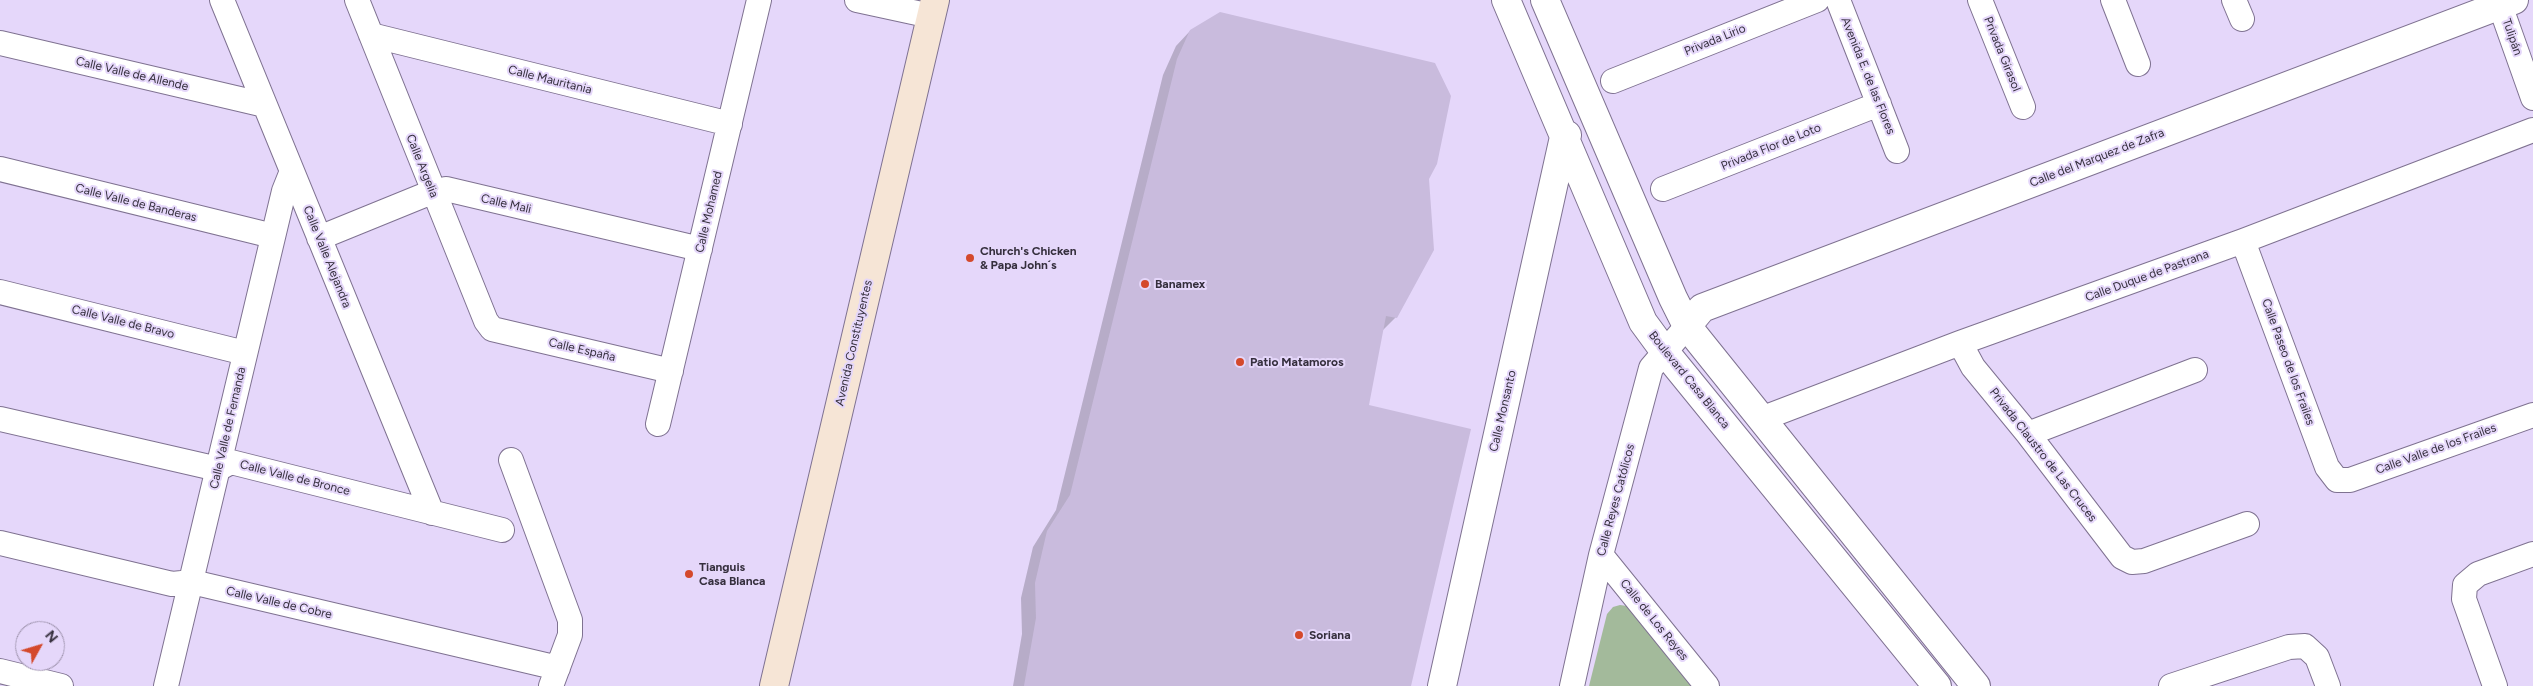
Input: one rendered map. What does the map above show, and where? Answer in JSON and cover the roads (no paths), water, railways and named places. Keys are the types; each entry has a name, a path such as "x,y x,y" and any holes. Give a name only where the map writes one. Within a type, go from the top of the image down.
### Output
{"main road":[{"name":"Avenida Constituyentes","path":"774,686 933,8"}],"street":[{"name":"Calle Valle Alejandra","path":"222,0 432,513"},
{"name":"Calle Argelia","path":"357,0 432,192 486,321 492,329"},
{"name":"Calle Mohamed","path":"658,424 759,0"},
{"path":"857,0 933,8"},
{"name":"Boulevard Casa Blanca","path":"1506,0 1643,322 1665,352 1937,686"},
{"path":"1545,0 1673,298 1687,326 1976,686"},
{"name":"Privada Lirio","path":"1613,81 1817,0"},
{"name":"Avenida E. de las Flores","path":"1838,0 1898,151"},
{"name":"Privada Girasol","path":"1980,0 2023,107"},
{"path":"2113,0 2138,64"},
{"name":"Tulipán","path":"2507,2 2533,98"},
{"name":"Calle del Marquez de Zafra","path":"1687,326 1702,308 2507,2"},
{"name":"Calle Mauritania","path":"371,35 730,124"},
{"name":"Calle Valle de Allende","path":"0,43 264,105"},
{"name":"Privada Flor de Loto","path":"1664,189 1879,104"},
{"path":"1564,137 1597,121"},
{"name":"Calle Duque de Pastrana","path":"1761,419 1960,343 2243,241 2533,130"},
{"name":"Calle Monsanto","path":"1442,686 1564,137"},
{"name":"Calle Valle de Banderas","path":"0,169 273,236"},
{"name":"Calle Valle de Fernanda","path":"166,686 284,191 292,171"},
{"name":"Calle Mali","path":"319,238 432,192 446,189 700,250"},
{"name":"Calle Paseo de los Frailes","path":"2243,241 2327,467 2337,480"},
{"name":"Calle Valle de Bravo","path":"0,292 245,353"},
{"name":"Calle Reyes Católicos","path":"1572,686 1601,555 1651,368 1687,326"},
{"name":"Calle España","path":"492,329 671,371"},
{"name":"Privada Claustro de Las Cruces","path":"1960,343 1973,367 2028,434 2122,557 2132,562 2144,561 2247,524"},
{"path":"2028,434 2195,370"},
{"name":"Calle Valle de los Frailes","path":"2337,480 2350,480 2533,415"},
{"name":"Calle Valle de Bronce","path":"0,418 218,469 231,462 502,530"},
{"path":"511,460 570,620 570,635 554,677"},
{"path":"1781,493 1806,474"},
{"name":"Calle Valle de Cobre","path":"0,543 172,584 192,582 554,677"},
{"path":"2496,686 2464,599 2466,585 2478,574 2533,554"},
{"name":"Calle de Los Reyes","path":"1601,555 1707,686"},
{"path":"2171,686 2289,647 2305,646 2317,656 2328,686"},
{"path":"0,671 61,686"}],"place":[{"name":"Church's Chicken & Papa John´s","path":"970,258"},
{"name":"Banamex","path":"1145,284"},
{"name":"Patio Matamoros","path":"1240,362"},
{"name":"Tianguis Casa Blanca","path":"689,574"},
{"name":"Soriana","path":"1299,635"}]}
